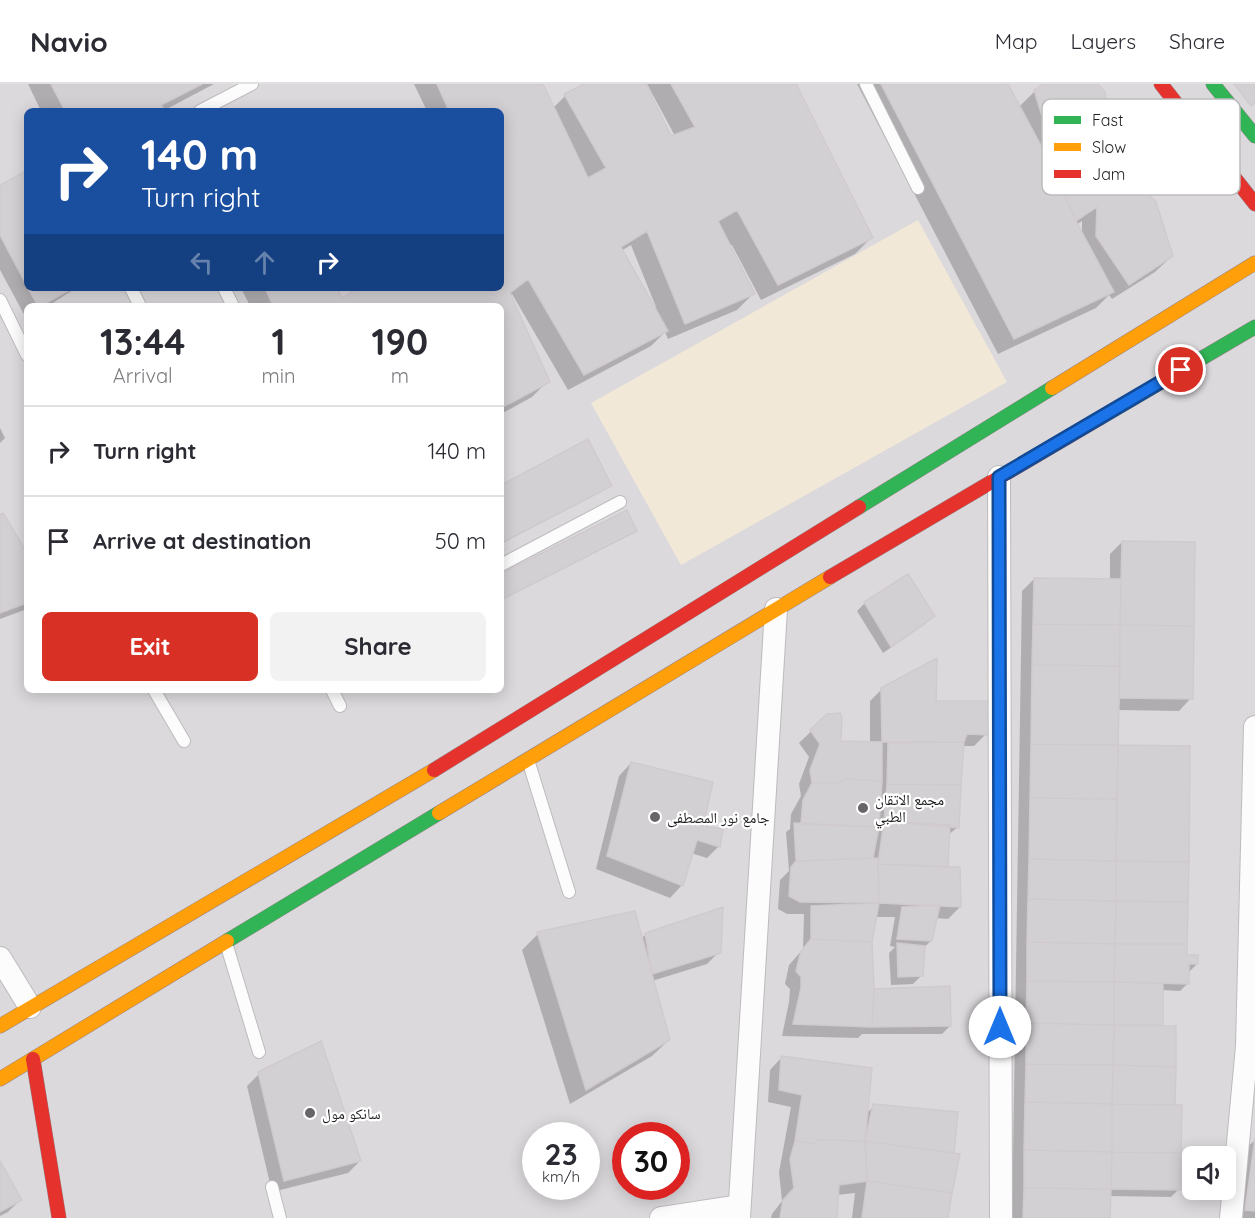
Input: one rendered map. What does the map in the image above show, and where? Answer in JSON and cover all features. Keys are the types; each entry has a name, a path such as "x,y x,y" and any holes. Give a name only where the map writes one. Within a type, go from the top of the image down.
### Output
{"main road":[{"path":"1161,84 1173,99"},
{"path":"1213,84 1225,99"},
{"path":"1240,117 1255,136"},
{"path":"1240,185 1255,204"},
{"path":"0,1026 426,775 1085,375 1255,263"},
{"path":"0,1079 776,609 999,477 1105,409 1255,327"},
{"path":"33,1059 59,1218"}],"street":[{"path":"999,477 1000,1218"},
{"path":"662,1218 739,1212 776,609"},
{"path":"1231,1218 1251,1046 1255,727"},
{"path":"0,958 30,1007"}],"lane":[{"path":"206,108 252,84"},
{"path":"866,84 918,188"},
{"path":"0,300 24,349"},
{"path":"504,563 620,502"},
{"path":"156,693 184,741"},
{"path":"333,693 339,706"},
{"path":"528,759 569,892"},
{"path":"226,942 259,1052"},
{"path":"272,1187 280,1218"}],"shaded area":[{"path":"0,84 1255,84 1255,1218 0,1218"},
{"path":"918,220 1007,382 681,565 591,403"}],"building":[{"path":"51,84 202,84 161,105 163,108 63,108"},
{"path":"437,84 543,84 588,178 606,168 564,94 584,84 646,84 671,136 695,127 671,84 796,84 873,238 778,285 737,210 718,221 755,294 685,324 647,231 621,247 668,331 584,375 528,279 510,293 550,382 504,406 504,303 272,303 266,291 338,291 342,298 353,291 504,291 504,108 448,108"},
{"path":"881,84 1008,84 1042,148 1042,195 1065,195 1114,292 1014,339"},
{"path":"1043,84 1098,84 1105,92 1106,99 1042,99 1042,116 1034,90"},
{"path":"1234,84 1255,84 1255,103 1251,106"},
{"path":"24,172 24,280 0,235 0,185"},
{"path":"1065,195 1149,195 1156,202 1173,256 1129,285 1096,236 1097,207 1076,221"},
{"path":"30,291 68,291 46,303 36,303"},
{"path":"588,439 612,486 504,541 504,483"},
{"path":"627,510 637,531 504,598 504,572"},
{"path":"3,513 24,548 24,604 0,613 0,515"},
{"path":"1122,541 1195,542 1194,626 1120,625"},
{"path":"908,574 935,616 891,647 864,602"},
{"path":"1034,578 1121,579 1120,625 1033,624"},
{"path":"1033,624 1120,625 1120,666 1032,665"},
{"path":"1120,625 1194,626 1193,699 1119,698"},
{"path":"937,658 936,701 990,701 988,735 967,734 964,742 882,742 881,688"},
{"path":"1032,665 1120,666 1118,745 1031,744"},
{"path":"840,713 842,718 841,741 882,742 882,781 845,779 837,783 812,783 810,770 820,744 810,730 827,714"},
{"path":"964,742 961,785 887,784 888,743"},
{"path":"1031,744 1118,745 1117,799 1030,798"},
{"path":"1118,745 1190,746 1189,862 1116,861"},
{"path":"631,762 713,782 703,826 723,829 720,847 697,840 683,886 607,856"},
{"path":"845,779 882,781 879,827 801,824 803,800 812,783 837,783"},
{"path":"887,784 961,785 959,828 884,821"},
{"path":"1030,798 1117,799 1116,861 1029,859"},
{"path":"884,821 950,825 948,867 878,864"},
{"path":"794,823 879,827 873,858 796,861"},
{"path":"878,858 879,903 800,902 789,896 791,867 796,861"},
{"path":"1029,859 1116,861 1116,901 1028,899"},
{"path":"1116,861 1189,862 1188,902 1116,901"},
{"path":"878,864 960,867 961,907 879,903"},
{"path":"1028,899 1116,901 1115,944 1027,942"},
{"path":"1116,901 1188,902 1187,944 1115,944"},
{"path":"879,903 872,942 811,939 811,906"},
{"path":"940,905 932,941 897,939 902,907"},
{"path":"723,907 721,953 652,974 645,933"},
{"path":"635,911 670,1040 586,1090 537,932"},
{"path":"811,939 872,942 874,989 872,1027 793,1024 801,988 801,977 796,971 801,951"},
{"path":"1027,942 1115,944 1114,982 1027,981"},
{"path":"897,943 925,946 923,976 898,977"},
{"path":"1115,944 1187,944 1187,955 1198,955 1198,964 1189,964 1189,984 1114,982"},
{"path":"1027,981 1114,982 1114,1025 1026,1023"},
{"path":"1114,982 1163,983 1163,1025 1114,1025"},
{"path":"950,986 951,1026 872,1027 874,989"},
{"path":"1026,1023 1114,1025 1113,1065 1026,1064"},
{"path":"1114,1025 1176,1026 1176,1067 1113,1065"},
{"path":"321,1041 361,1161 284,1181 258,1072"},
{"path":"781,1056 872,1068 865,1141 817,1140 815,1144 795,1141 802,1095 779,1090"},
{"path":"1026,1064 1113,1065 1112,1104 1025,1102"},
{"path":"1113,1065 1176,1067 1175,1105 1112,1104"},
{"path":"1025,1102 1112,1104 1112,1152 1024,1150"},
{"path":"873,1104 958,1112 954,1153 865,1141"},
{"path":"1112,1104 1182,1105 1181,1153 1112,1152"},
{"path":"1255,1138 1255,1211 1245,1210"},
{"path":"817,1140 865,1141 867,1181 839,1185 837,1218 780,1218 783,1200 794,1188 790,1159 795,1141 815,1144"},
{"path":"865,1141 960,1154 952,1193 867,1181"},
{"path":"1024,1150 1112,1152 1111,1189 1024,1188"},
{"path":"1112,1152 1181,1153 1181,1190 1111,1189"},
{"path":"0,1161 22,1200 0,1212"},
{"path":"867,1181 952,1193 948,1218 862,1218"},
{"path":"1024,1188 1111,1189 1110,1218 1023,1218"}],"traffic: fast":[{"path":"1213,84 1225,99"},
{"path":"1240,117 1255,136"},
{"path":"1100,418 1255,327"},
{"path":"859,507 1052,388"},
{"path":"227,941 439,813"}],"traffic: slow":[{"path":"1052,388 1255,263"},
{"path":"439,813 830,577"},
{"path":"0,1026 434,770"},
{"path":"0,1079 227,941"}],"traffic: jam":[{"path":"1161,84 1173,99"},
{"path":"1240,185 1255,204"},
{"path":"830,577 1100,418"},
{"path":"434,770 859,507"},
{"path":"33,1059 59,1218"}],"place":[{"name":"مجمع الاتقان الطبي","path":"863,808"},
{"name":"جامع نور المصطفى","path":"655,817"},
{"name":"سانكو مول","path":"310,1113"}],"route":[{"path":"1000,1027 999,477 1181,370"}]}
